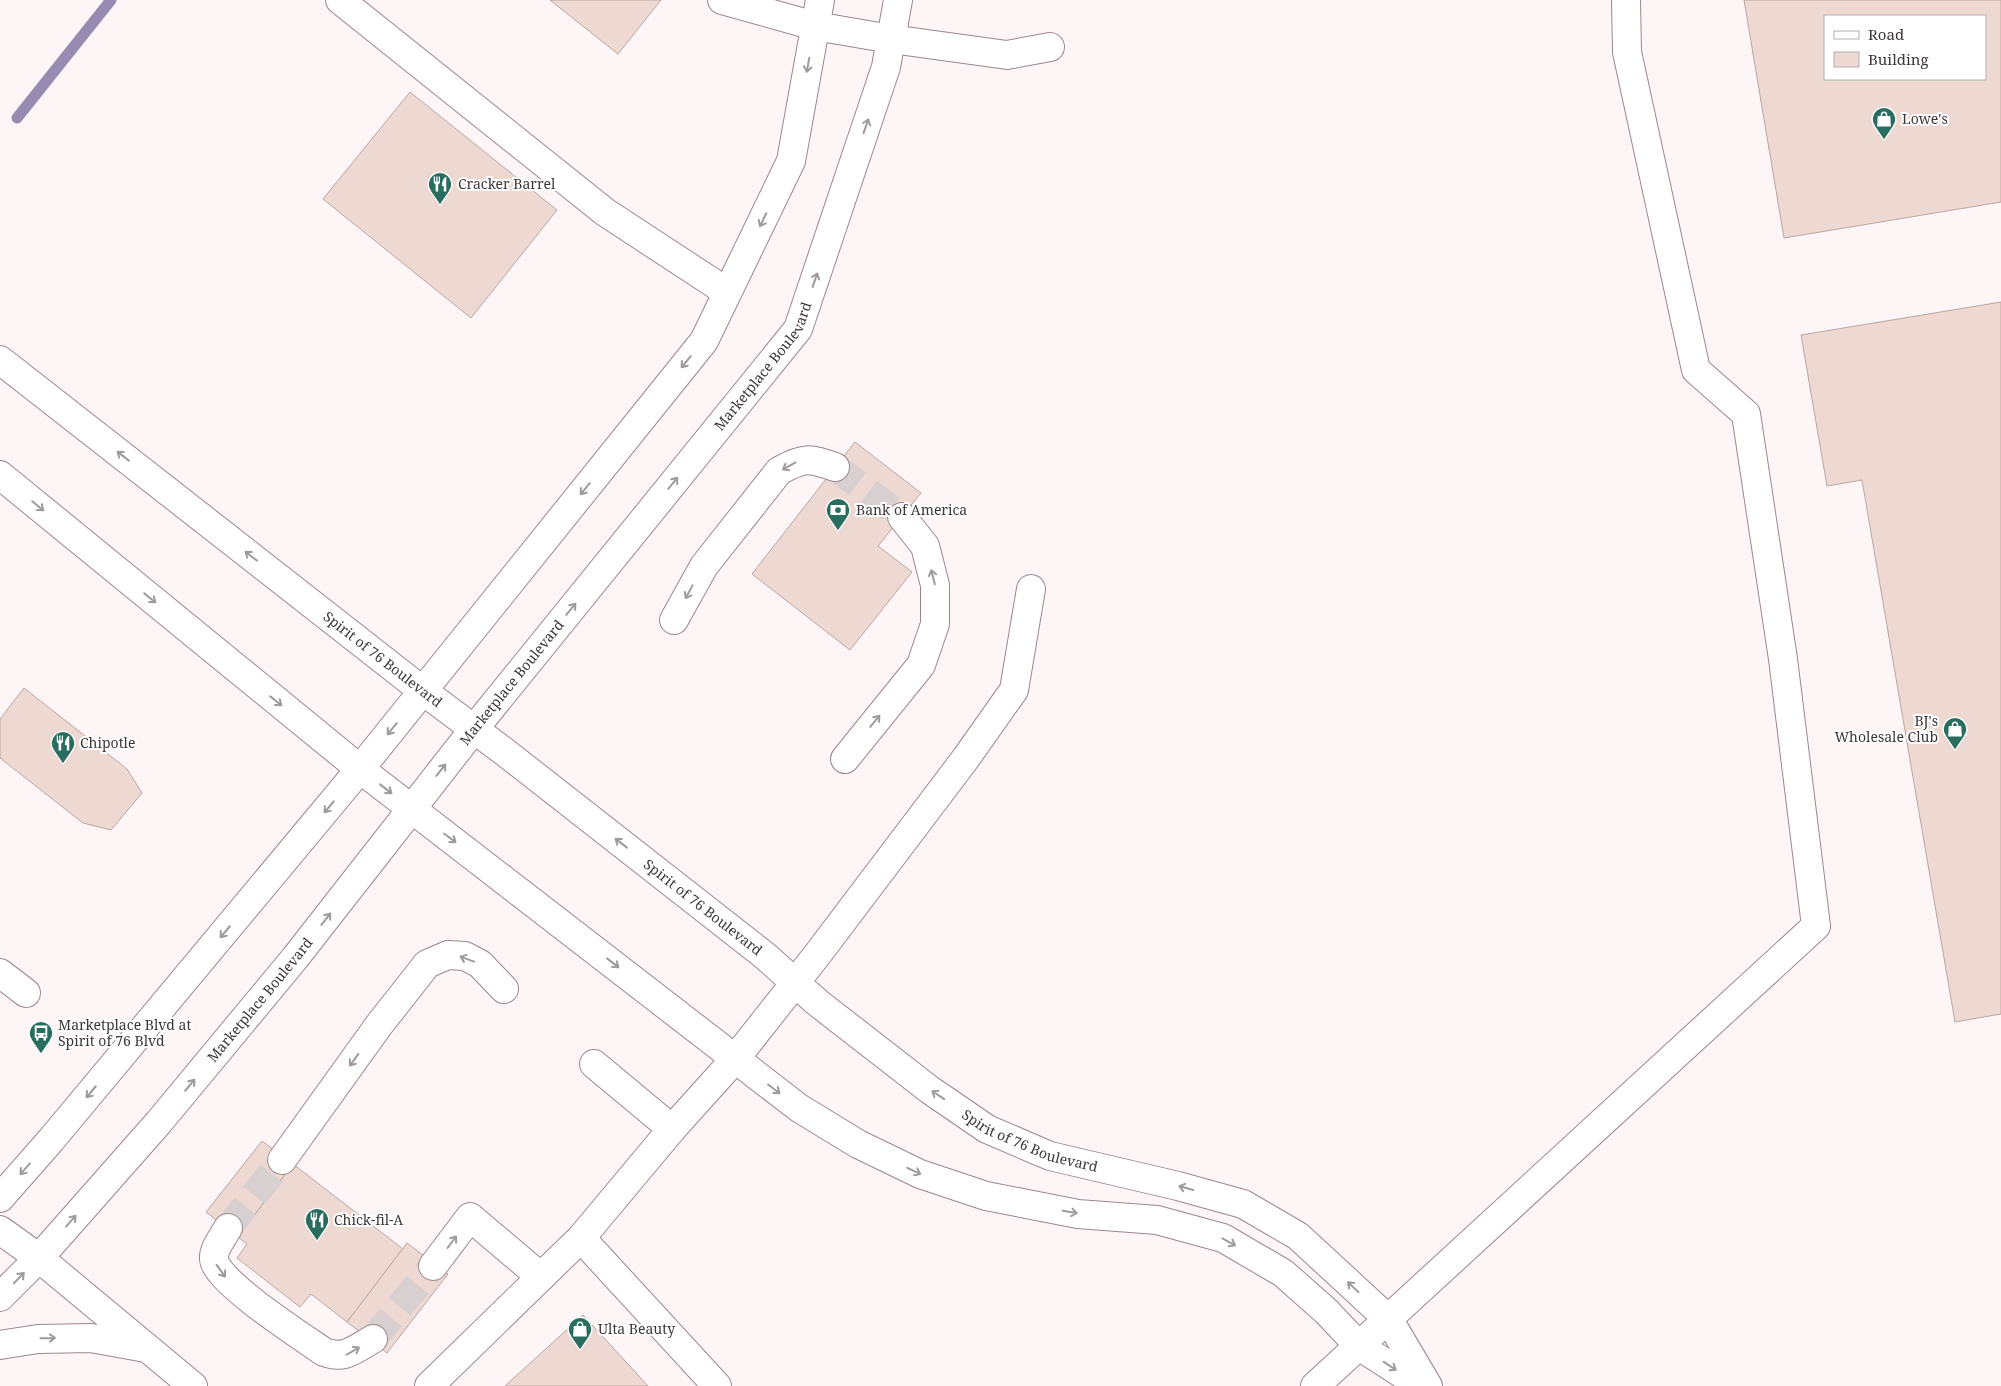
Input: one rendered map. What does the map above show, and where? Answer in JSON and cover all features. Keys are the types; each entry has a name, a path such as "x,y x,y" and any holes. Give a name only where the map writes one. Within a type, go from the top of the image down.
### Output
{"street":[{"path":"340,0 604,212 727,292"},
{"path":"722,0 818,13 891,39 1007,55 1050,47"},
{"name":"Marketplace Boulevard","path":"0,1297 39,1258 159,1122 295,958 474,729 798,329 886,67 898,0"},
{"path":"1316,1386 1816,926 1783,659 1746,414 1696,370 1627,52 1626,0"},
{"path":"0,1198 56,1134 360,770 704,341 791,161 818,13"},
{"name":"Spirit of 76 Boulevard","path":"0,360 764,955 818,1003 930,1090 987,1129 1050,1156 1178,1186 1244,1204 1298,1236 1389,1320 1428,1386"},
{"path":"674,620 704,566 779,471 796,462 811,459 835,468"},
{"path":"0,475 360,770 799,1108 858,1144 920,1174 986,1196 1078,1214 1157,1220 1223,1238 1283,1273 1326,1311 1359,1346 1421,1386"},
{"path":"845,759 921,665 935,624 935,585 925,546 902,517"},
{"path":"429,1386 581,1238 672,1129 735,1059 966,758 1014,690 1031,589"},
{"path":"282,1160 379,1025 427,964 448,955 465,956 480,964 504,988"},
{"path":"0,972 26,993"},
{"path":"594,1064 672,1129"},
{"path":"433,1266 470,1217 541,1277"},
{"path":"228,1228 217,1247 214,1259 218,1272 249,1299 324,1352 334,1356 345,1355 373,1339"},
{"path":"0,1230 39,1258 193,1386"},
{"path":"581,1238 717,1386"},
{"path":"0,1345 38,1338 91,1338 147,1348"}],"building":[{"path":"550,0 661,0 618,54"},
{"name":"Lowe's","path":"1744,0 2001,0 2001,202 1784,238"},
{"name":"Cracker Barrel","path":"410,92 557,210 471,318 323,199"},
{"name":"BJ's Wholesale Club","path":"2001,302 2001,1014 1955,1022 1862,480 1827,486 1801,335"},
{"name":"Bank of America","path":"855,442 921,493 878,546 912,572 850,650 752,574"},
{"name":"Chipotle","path":"24,688 127,769 142,793 111,830 83,823 0,758 0,719"},
{"path":"262,1141 293,1164 238,1237 206,1212"},
{"name":"Chick-fil-A","path":"293,1164 403,1249 347,1322 311,1294 300,1307 237,1258 247,1244 238,1237"},
{"path":"407,1243 448,1274 387,1353 347,1322"},
{"name":"Ulta Beauty","path":"583,1315 648,1386 505,1386"}],"waterway":[{"path":"17,118 111,0"}],"tunnel":[{"path":"835,467 902,517"},
{"path":"228,1228 282,1160"},
{"path":"373,1339 433,1266"}],"place":[{"name":"Lowe's","path":"1884,140"},
{"name":"Cracker Barrel","path":"440,205"},
{"name":"Bank of America","path":"838,531"},
{"name":"BJ's Wholesale Club","path":"1955,750"},
{"name":"Chipotle","path":"63,764"},
{"name":"Marketplace Blvd at Spirit of 76 Blvd","path":"41,1054"},
{"name":"Chick-fil-A","path":"317,1241"},
{"name":"Ulta Beauty","path":"580,1350"}]}
